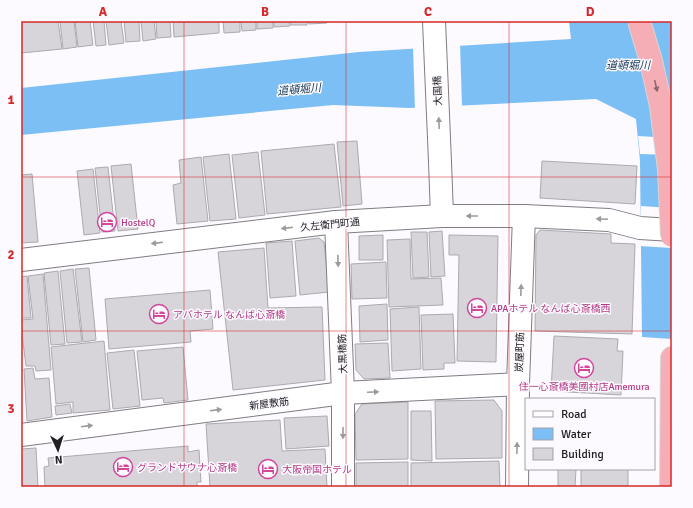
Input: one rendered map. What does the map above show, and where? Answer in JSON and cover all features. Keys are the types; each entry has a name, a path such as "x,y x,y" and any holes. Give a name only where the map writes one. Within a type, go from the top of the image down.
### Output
{"highway":[{"path":"639,21 651,61 661,106 669,169 672,236"},
{"path":"671,487 672,358"}],"street":[{"name":"大国橋","path":"434,21 442,216"},
{"name":"久左衛門町通","path":"21,260 336,222 442,216 524,216 609,220 640,228 672,230"},
{"name":"炭屋町筋","path":"517,487 518,384 524,216"},
{"name":"大黒橋筋","path":"336,222 343,393 343,487"},
{"name":"新屋敷筋","path":"21,435 343,393 518,384"}],"water":[{"name":"道頓堀川","path":"569,21 672,21 672,339 642,337 640,161 636,119 596,99 410,108 333,105 21,135 21,88 359,52 571,39"}],"pier":[{"path":"460,43 462,107 415,110 413,47"},
{"path":"638,136 672,138 672,155 640,154"},
{"path":"641,206 672,208 672,248 639,246"}],"building":[{"path":"21,21 58,21 62,49 21,53"},
{"path":"60,21 74,21 77,47 63,49"},
{"path":"75,21 90,21 93,45 78,47"},
{"path":"93,21 104,21 106,45 96,46"},
{"path":"106,21 121,21 124,43 109,45"},
{"path":"124,21 139,21 140,41 126,42"},
{"path":"141,21 154,21 156,39 143,41"},
{"path":"156,21 170,21 171,37 157,38"},
{"path":"173,21 219,21 219,33 174,37"},
{"path":"223,21 240,21 240,32 224,33"},
{"path":"241,21 256,21 256,30 242,31"},
{"path":"257,21 273,21 273,28 257,29"},
{"path":"274,21 289,21 290,26 274,27"},
{"path":"291,21 307,21 307,25 291,25"},
{"path":"308,21 327,21 327,23 309,24"},
{"path":"357,141 362,204 343,206 337,142"},
{"path":"334,144 341,207 267,214 261,151"},
{"path":"258,152 265,215 239,218 232,155"},
{"path":"229,154 236,219 210,221 203,157"},
{"path":"201,157 208,221 177,224 173,185 181,183 179,160"},
{"path":"542,161 637,166 635,204 540,198"},
{"path":"131,164 138,229 118,231 111,166"},
{"path":"108,167 115,231 102,232 95,168"},
{"path":"93,169 100,233 84,235 77,171"},
{"path":"32,174 38,242 21,243 21,175"},
{"path":"540,230 611,234 611,243 635,244 632,334 535,331 536,235"},
{"path":"442,231 445,276 431,277 429,232"},
{"path":"411,232 427,232 429,277 413,278"},
{"path":"383,235 383,260 359,260 359,236"},
{"name":"APAホテル なんば心斎橋西","path":"449,235 498,236 496,362 457,361 459,255 449,255"},
{"path":"319,238 324,242 329,292 300,295 295,241"},
{"path":"410,239 411,279 441,278 443,305 389,307 387,240"},
{"path":"292,241 296,296 270,298 266,243"},
{"path":"264,248 268,308 322,307 325,380 233,390 218,252"},
{"path":"386,262 387,298 352,299 351,264"},
{"path":"89,268 96,340 83,342 75,269"},
{"path":"73,269 82,342 67,343 60,271"},
{"path":"58,271 65,344 51,345 44,273"},
{"path":"43,274 51,370 36,371 35,366 26,366 21,320 33,319 28,276"},
{"path":"27,276 31,318 21,318 21,277"},
{"name":"アパホテル なんば心斎橋","path":"210,290 213,329 190,331 191,342 109,349 105,299"},
{"path":"387,304 388,340 360,342 359,306"},
{"path":"419,307 421,369 392,371 390,309"},
{"path":"453,314 455,363 444,363 444,369 423,370 421,315"},
{"path":"554,336 618,339 617,351 623,351 621,395 551,391"},
{"path":"104,341 110,410 73,413 73,402 56,404 51,347"},
{"path":"388,343 390,378 364,379 356,370 355,344"},
{"path":"183,347 188,400 164,403 163,398 142,400 137,351"},
{"path":"134,350 140,406 113,409 107,353"},
{"path":"33,368 35,379 49,378 52,417 27,421 24,369"},
{"path":"494,400 502,411 502,458 436,459 435,401"},
{"path":"408,402 408,459 356,460 355,414 362,404"},
{"path":"70,404 72,413 56,415 55,406"},
{"path":"411,411 431,411 432,461 411,460"},
{"path":"327,416 329,446 286,449 284,418"},
{"name":"大阪帝国ホテル","path":"280,420 282,451 325,449 327,487 210,487 206,424"},
{"name":"グランドサウナ心斎橋","path":"188,446 188,452 199,450 201,482 197,482 197,487 45,487 44,467 49,466 48,458"},
{"path":"36,448 38,487 21,487 21,449"},
{"path":"499,461 500,487 411,487 411,463"},
{"path":"408,462 408,487 356,487 356,463"},
{"path":"558,470 576,470 575,487 558,487"},
{"path":"581,470 628,470 628,487 581,487"}],"place":[{"name":"HostelQ","path":"107,222"},
{"name":"APAホテル なんば心斎橋西","path":"477,308"},
{"name":"アパホテル なんば心斎橋","path":"159,314"},
{"name":"住一心斎橋美國村店Amemura","path":"584,368"},
{"name":"グランドサウナ心斎橋","path":"123,467"},
{"name":"大阪帝国ホテル","path":"268,469"}]}
